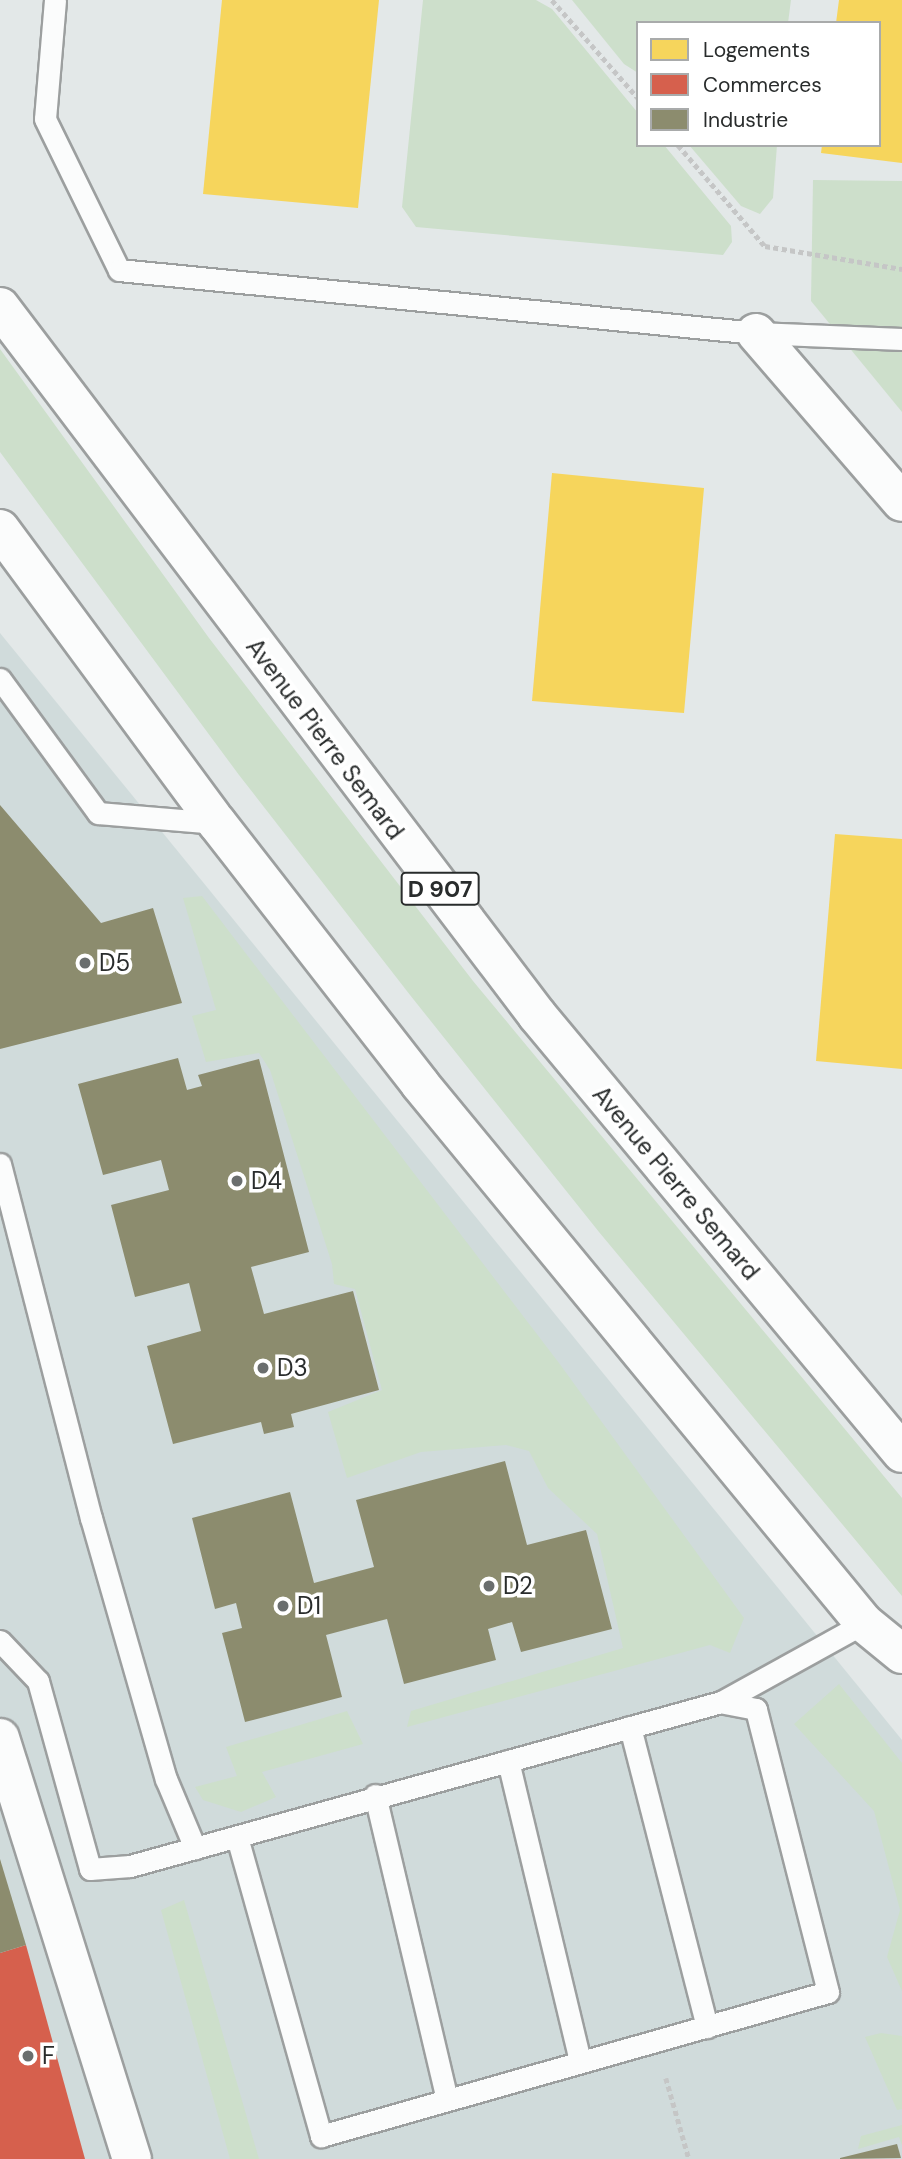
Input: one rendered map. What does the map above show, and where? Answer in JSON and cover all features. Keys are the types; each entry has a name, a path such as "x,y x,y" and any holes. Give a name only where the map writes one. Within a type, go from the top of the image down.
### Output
{"main road":[{"name":"Avenue Pierre Semard","path":"0,307 537,1015 902,1452"},
{"path":"756,333 902,502"},
{"path":"0,529 217,823 613,1322 864,1623 902,1675"},
{"path":"864,1623 902,1654"},
{"path":"0,1738 132,2159"}],"lane":[{"path":"55,0 45,119 119,270 756,333 902,339"},
{"path":"0,679 98,813 217,823"},
{"path":"0,1164 151,1727 166,1779 195,1848"},
{"path":"0,1641 38,1681 90,1869 130,1866 375,1795 721,1702 864,1623"},
{"path":"237,1837 321,2136 828,1992 756,1709 721,1702"},
{"path":"630,1727 707,2027"},
{"path":"508,1761 580,2062"},
{"path":"375,1795 447,2100"}],"path":[{"path":"552,0 636,96"},
{"path":"680,147 765,246 902,269"},
{"path":"655,2041 689,2159"}],"shaded area":[{"path":"0,633 902,1740 902,2159 0,2159"}],"green space":[{"path":"423,0 536,0 552,9 636,111 636,147 666,147 731,226 732,242 723,255 416,227 402,207"},
{"path":"572,0 791,0 788,21 636,21 636,72 624,64"},
{"path":"691,147 777,147 773,198 760,214 741,206"},
{"path":"813,180 902,181 902,412 811,301"},
{"path":"0,349 209,638 473,981 902,1498 902,1596 599,1232 410,995 239,775 0,452"},
{"path":"202,896 559,1363 744,1618 730,1653 710,1645 407,1727 411,1711 623,1648 597,1534 548,1488 529,1451 506,1445 421,1452 347,1478 328,1412 382,1390 355,1289 334,1284 332,1264 270,1070 259,1053 206,1062 192,1016 216,1010 183,898"},
{"path":"839,1684 902,1763 902,1991 887,1957 900,1910 874,1811 794,1724"},
{"path":"347,1711 363,1744 262,1772 276,1797 241,1812 203,1800 195,1787 237,1776 226,1747"},
{"path":"184,1900 259,2159 230,2159 161,1910"},
{"path":"881,2033 902,2036 902,2109 897,2110 865,2037"},
{"path":"902,2125 902,2145 899,2137 858,2149 861,2136"}],"building: Logements":[{"path":"222,0 379,0 358,208 203,194"},
{"path":"839,0 902,0 902,163 821,153 822,147 881,147 881,21 836,21"},
{"path":"552,473 704,488 684,713 532,701"},
{"path":"835,834 902,839 902,1069 816,1061"}],"building: Commerces":[{"name":"F","path":"26,1945 85,2159 0,2159 0,1953"}],"building: Industrie":[{"name":"D5","path":"0,805 101,923 153,908 182,1003 0,1049"},
{"path":"178,1058 187,1090 202,1086 198,1075 259,1059 309,1252 251,1267 264,1314 353,1291 379,1390 291,1414 294,1427 264,1434 261,1422 173,1444 147,1346 201,1331 189,1283 135,1297 111,1205 169,1190 161,1160 103,1175 78,1084"},
{"path":"505,1461 527,1545 586,1530 612,1629 521,1652 512,1622 488,1629 496,1660 404,1684 387,1619 326,1635 342,1697 245,1722 222,1633 242,1628 236,1603 215,1609 192,1518 290,1492 314,1583 374,1567 356,1500"},
{"path":"0,1859 26,1945 0,1953"},
{"path":"897,2144 901,2158 840,2159 840,2158"}],"place":[{"name":"D5","path":"85,963"},
{"name":"D4","path":"237,1181"},
{"name":"D3","path":"263,1368"},
{"name":"D2","path":"489,1586"},
{"name":"D1","path":"283,1606"},
{"name":"F","path":"28,2056"}]}
